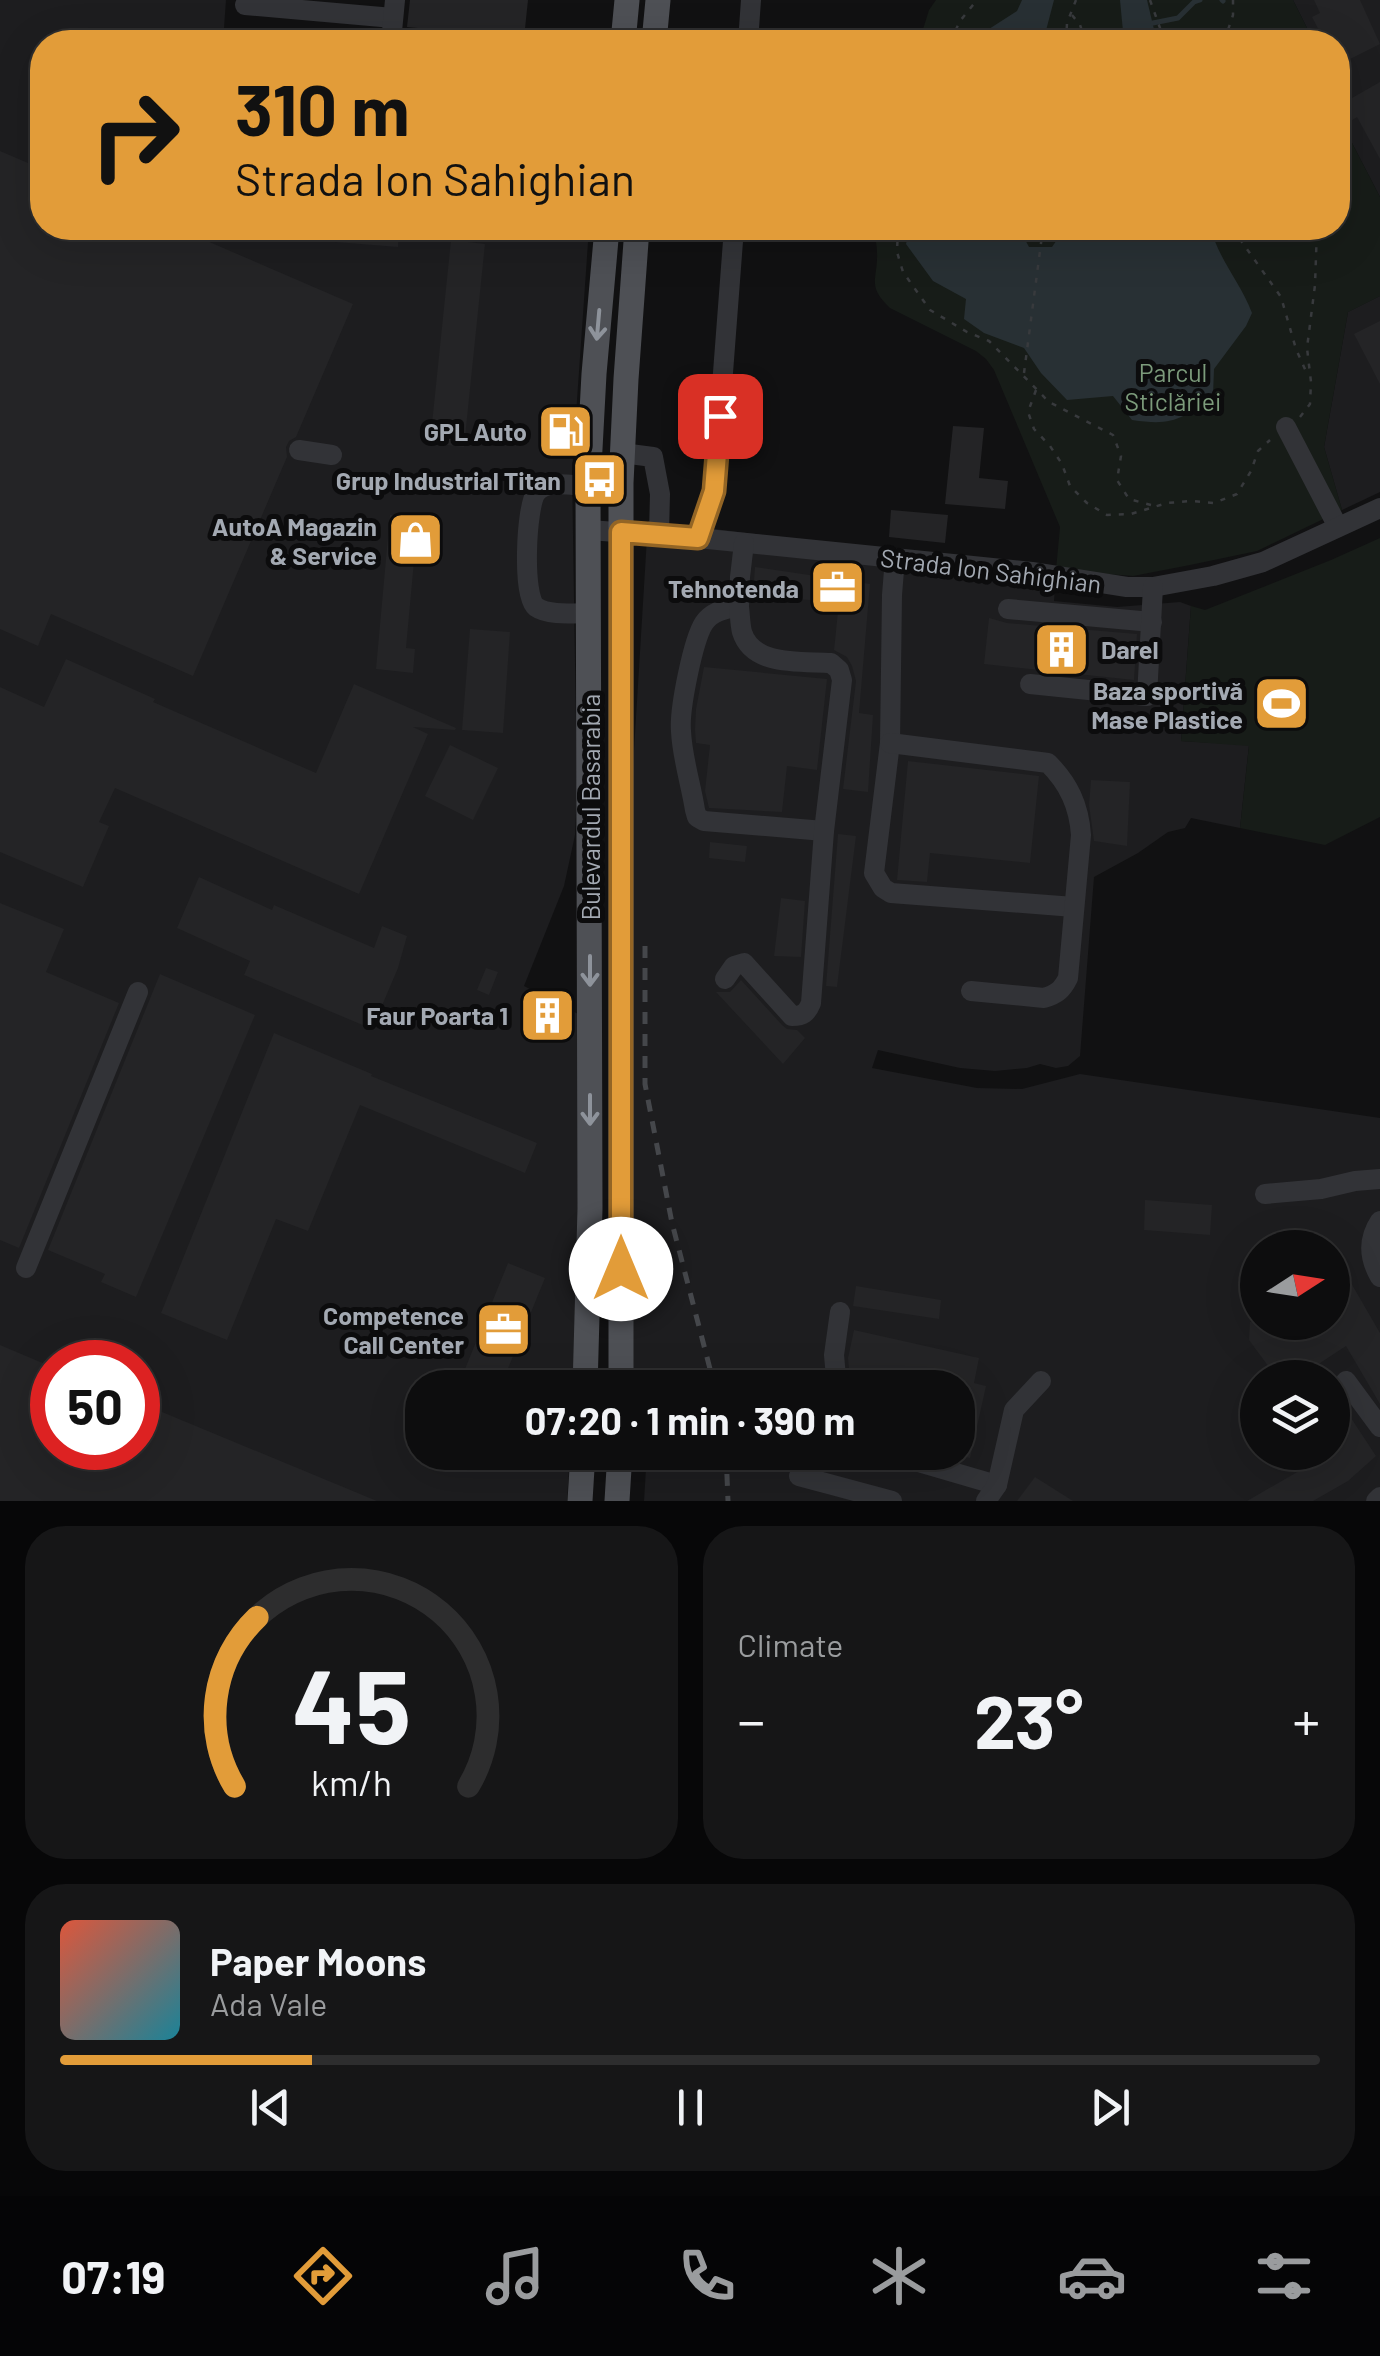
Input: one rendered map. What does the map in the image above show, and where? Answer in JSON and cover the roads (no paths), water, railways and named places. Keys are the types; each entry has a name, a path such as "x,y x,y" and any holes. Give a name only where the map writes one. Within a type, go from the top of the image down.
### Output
{"main road":[{"path":"624,30 626,0"},
{"path":"655,30 658,0"},
{"name":"Bulevardul Basarabia","path":"586,1370 590,1209 588,486 605,240"},
{"name":"Bulevardul Basarabia","path":"621,1370 622,453 637,240"},
{"path":"580,1501 582,1470"},
{"path":"617,1501 619,1470"}],"street":[{"path":"749,30 751,0"},
{"path":"245,5 394,9"},
{"path":"698,538 714,491 733,240"},
{"path":"1286,427 1338,527"},
{"path":"299,450 332,455"},
{"path":"622,453 653,456 660,494 659,534"},
{"path":"588,486 547,485 536,494 531,510 526,582 529,600 537,608 590,613"},
{"name":"Strada Ion Sahighian","path":"588,530 1032,572 1126,587 1212,576 1263,562 1380,508"},
{"path":"725,979 734,966 744,963 792,1016 808,1011 842,680 831,663 765,658 749,645 742,632 739,606 744,543"},
{"path":"895,558 890,743 874,873 891,894 1074,908"},
{"path":"1030,684 1147,696 1153,586"},
{"path":"739,606 711,615 704,622 692,652 680,729 698,817 704,821 824,830"},
{"path":"1008,608 1152,622"},
{"path":"890,743 1048,763 1068,788 1080,816 1068,978 1062,989 1044,998 971,991"},
{"path":"26,1268 138,992"},
{"path":"1265,1194 1380,1179"},
{"path":"1380,1221 1373,1231 1371,1254 1380,1277"},
{"path":"835,1370 840,1312"},
{"path":"931,1470 992,1493 1014,1410 1042,1381"},
{"path":"1350,1386 1380,1427"},
{"path":"799,1476 892,1501"}],"waterway":[{"path":"1153,23 1178,18 1200,0"}],"railway":[{"path":"645,946 645,1084 672,1223 710,1370"},
{"path":"727,1470 728,1501"}],"place":[{"name":"GPL Auto","path":"566,431"},
{"name":"Grup Industrial Titan","path":"600,480"},
{"name":"AutoA Magazin & Service","path":"416,540"},
{"name":"Tehnotenda","path":"838,588"},
{"name":"Darel","path":"1062,649"},
{"name":"Baza sportivă Mase Plastice","path":"1282,704"},
{"name":"Faur Poarta 1","path":"547,1015"},
{"name":"Competence Call Center","path":"503,1329"}],"park label":[{"name":"Parcul Sticlăriei","path":"1173,386"}]}
